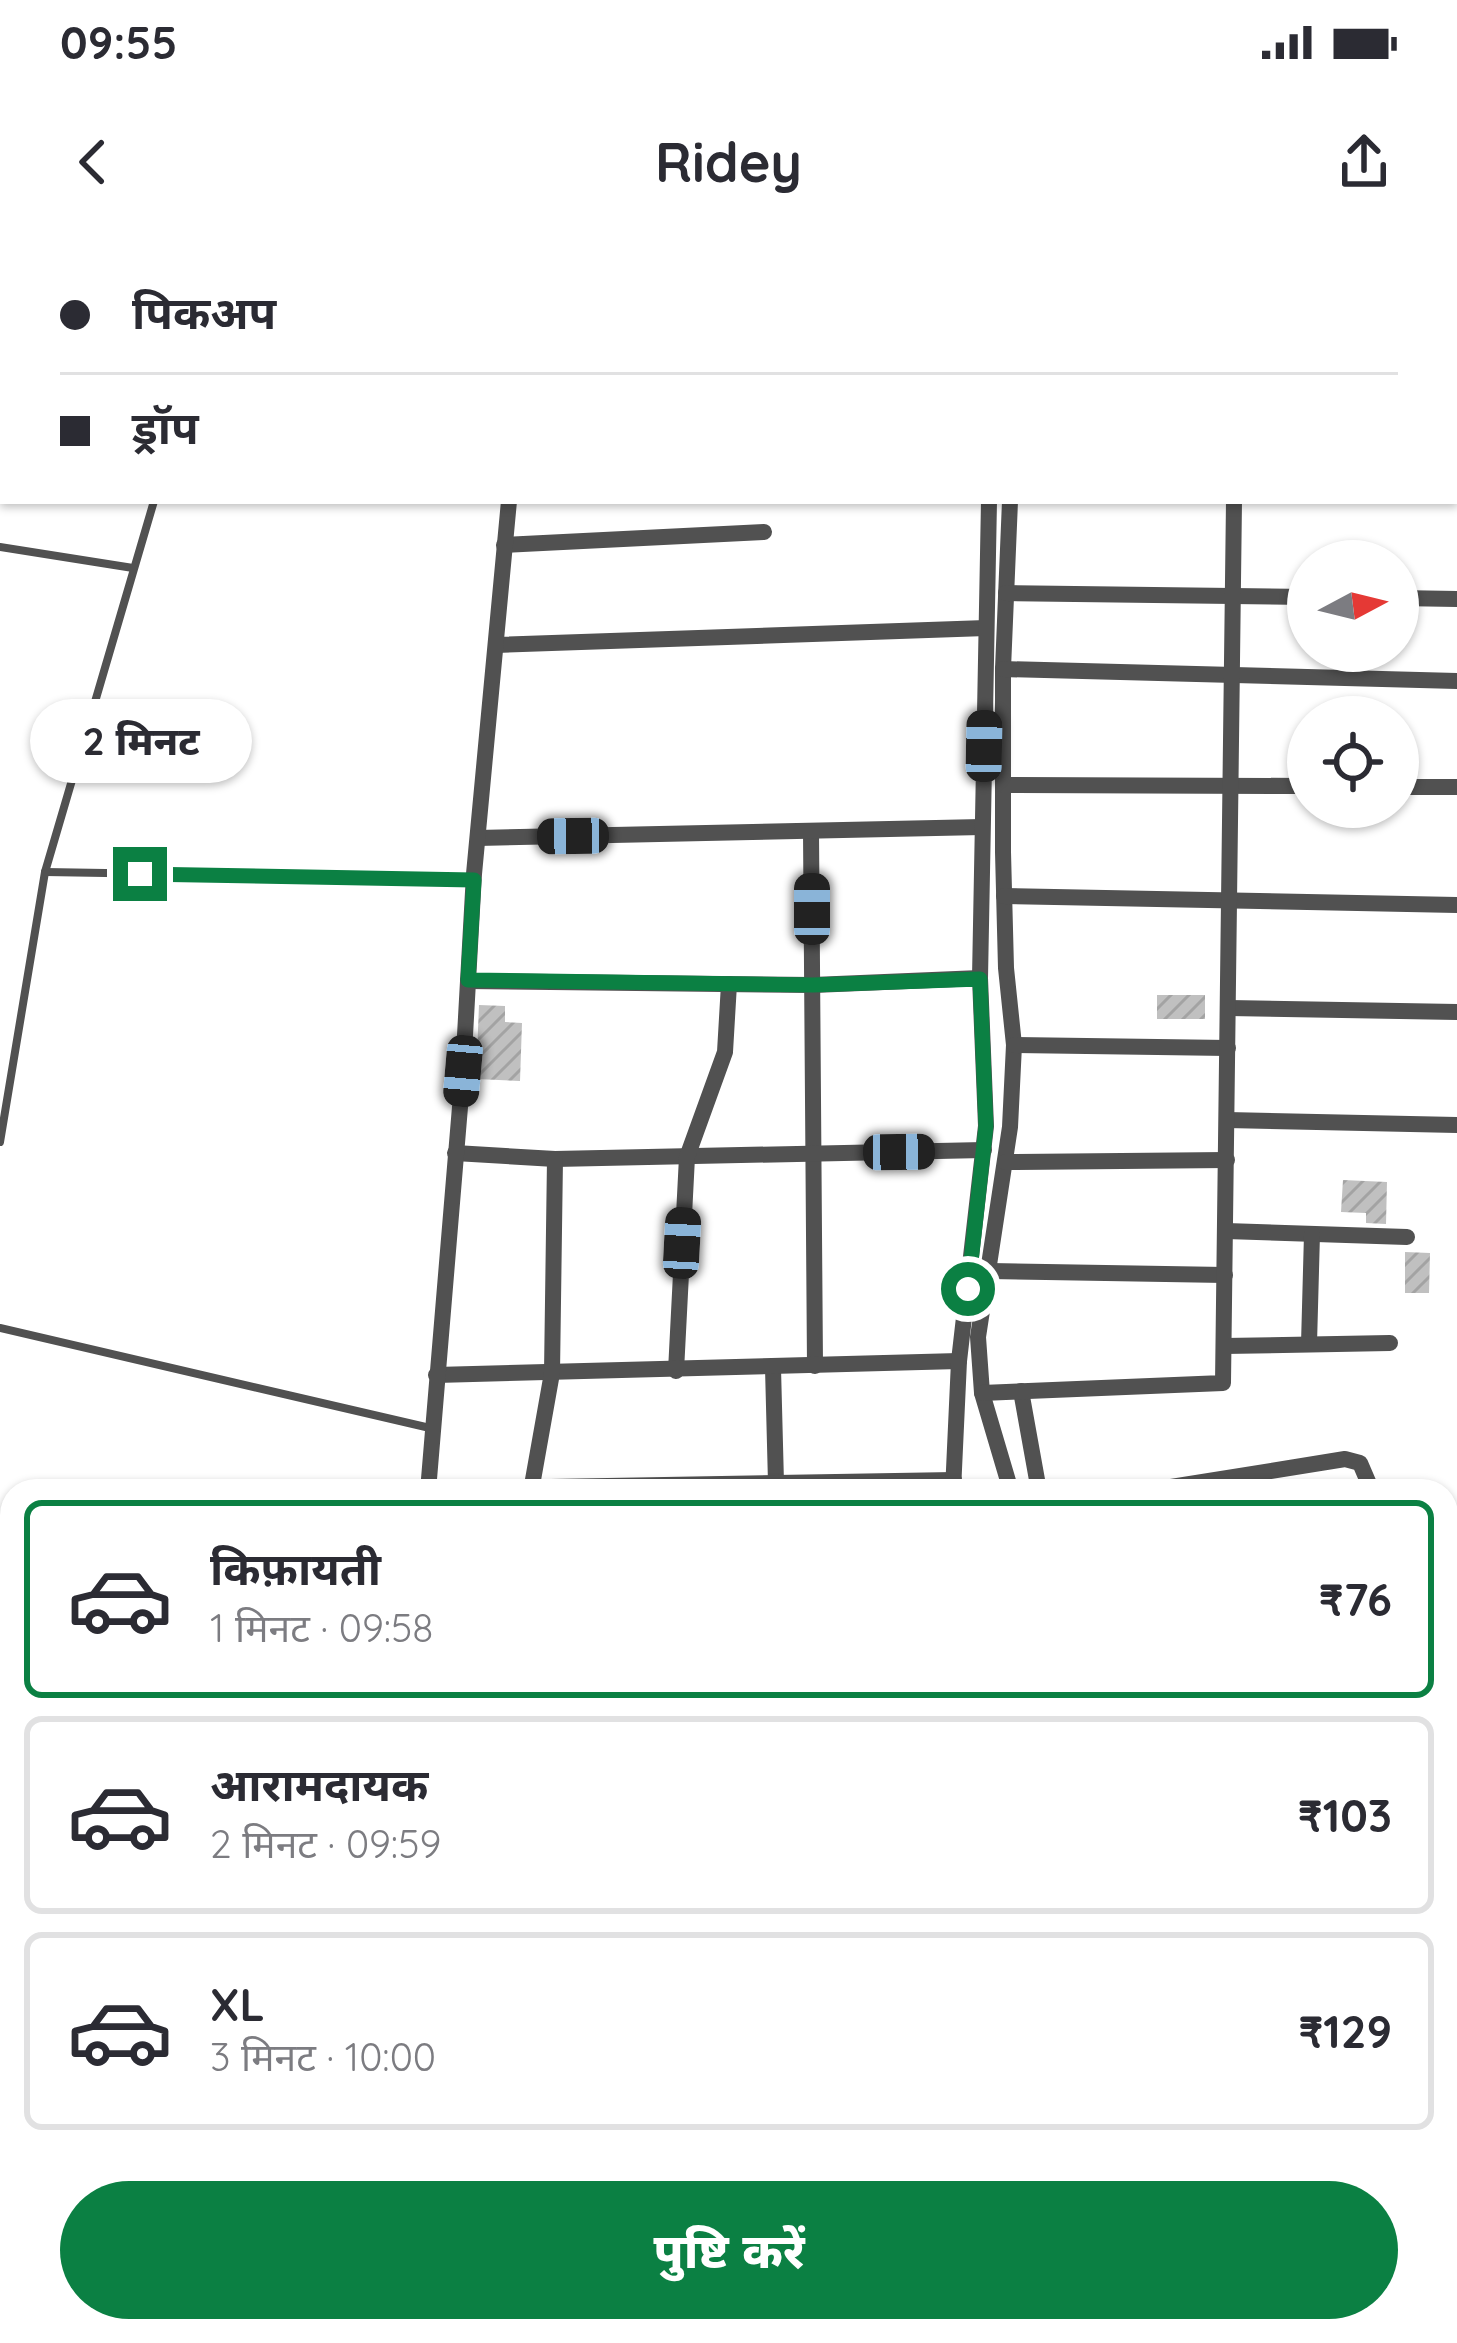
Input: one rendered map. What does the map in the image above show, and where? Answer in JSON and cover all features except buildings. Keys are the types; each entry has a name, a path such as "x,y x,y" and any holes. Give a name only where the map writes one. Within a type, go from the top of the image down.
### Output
{"street":[{"path":"429,1479 508,504"},
{"path":"953,1479 959,1361 984,1150 980,979 988,504"},
{"path":"1007,1479 982,1393 977,1337 1005,1162 1014,1045 1004,896 1003,669 1010,504"},
{"path":"982,1393 1223,1383 1234,504"},
{"path":"504,545 764,532"},
{"path":"1006,592 1287,597"},
{"path":"1419,598 1457,599"},
{"path":"496,646 986,628"},
{"path":"1003,669 1457,680"},
{"path":"1004,785 1287,786"},
{"path":"1419,787 1457,787"},
{"path":"478,838 982,827"},
{"path":"811,832 815,1366"},
{"path":"1004,896 1457,905"},
{"path":"468,980 813,985 980,979"},
{"path":"676,1371 687,1157 725,1052 729,984"},
{"path":"1229,1008 1457,1012"},
{"path":"1014,1045 1228,1048"},
{"path":"1228,1120 1457,1125"},
{"path":"455,1153 555,1159 984,1150"},
{"path":"534,1479 552,1373 555,1159"},
{"path":"1005,1162 1227,1160"},
{"path":"1226,1231 1407,1237"},
{"path":"1309,1344 1312,1234"},
{"path":"990,1270 1225,1275"},
{"path":"1224,1346 1390,1343"},
{"path":"436,1375 959,1361"},
{"path":"773,1368 776,1479"},
{"path":"1021,1391 1037,1479"},
{"path":"1221,1479 1345,1459 1360,1463 1367,1479"}],"lane":[{"path":"0,1142 45,872 153,504"},
{"path":"0,547 134,568"},
{"path":"45,872 474,880"},
{"path":"0,1328 432,1428"}],"route":[{"path":"140,874 474,880 468,980 813,985 980,979 986,1126 968,1289"}]}
